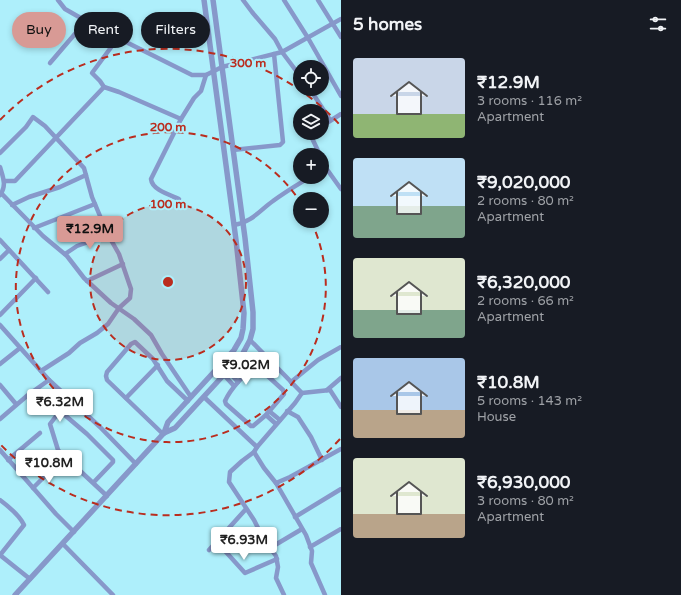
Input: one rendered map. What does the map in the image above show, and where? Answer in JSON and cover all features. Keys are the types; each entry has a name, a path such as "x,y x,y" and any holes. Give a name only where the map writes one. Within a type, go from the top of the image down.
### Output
{"street":[{"path":"58,0 65,9 74,14"},
{"path":"164,434 168,422 234,350 242,334 244,313 234,225 204,0"},
{"path":"15,595 164,434 175,428 204,397 242,355 250,340 253,312 243,223 213,0"},
{"path":"243,0 274,39 293,67"},
{"path":"284,0 308,38 341,96"},
{"path":"318,0 341,37"},
{"path":"133,46 192,75 206,75 213,70 222,67 282,52 341,19"},
{"path":"50,63 74,35"},
{"path":"111,48 92,73 104,87 181,119"},
{"path":"233,150 280,145 283,142 274,54"},
{"path":"179,199 154,187 151,183 151,179 181,119 194,98 201,91 206,75"},
{"path":"5,181 15,181 104,87"},
{"path":"315,96 330,120 341,114"},
{"path":"0,153 26,127 33,117 56,138 84,168 95,204 108,235 119,254 130,289 130,298 119,308 108,324 97,333 80,343 69,353 41,371"},
{"path":"0,167 5,181 1,195 34,228 65,254 87,280 111,303 134,319 151,335 190,399"},
{"path":"12,205 29,197 55,189 86,175"},
{"path":"329,175 341,189"},
{"path":"234,225 243,223 259,214 286,192 299,184"},
{"path":"34,228 95,204"},
{"path":"65,254 77,246 108,235"},
{"path":"0,240 48,292"},
{"path":"0,259 9,250"},
{"path":"87,280 122,264"},
{"path":"0,315 36,278"},
{"path":"1,327 49,380 100,427 136,464"},
{"path":"250,340 302,392 330,390 341,407"},
{"path":"164,434 107,380 107,372 131,344 135,342 144,349 168,381 190,399"},
{"path":"291,382 318,360 341,347"},
{"path":"0,364 20,348"},
{"path":"126,398 158,366"},
{"path":"256,367 283,390 284,394 256,424 251,426 226,404 225,400 234,386 256,367"},
{"path":"226,373 238,382"},
{"path":"226,373 234,386"},
{"path":"327,391 341,378"},
{"path":"0,419 16,404 49,380"},
{"path":"0,385 16,404"},
{"path":"284,595 276,578 278,567 276,556 230,482 230,472 255,449 295,403 302,392"},
{"path":"204,397 255,449 264,468 276,484 306,534 312,551 311,563 325,595"},
{"path":"93,483 113,462 113,460 87,434 60,411 50,424 58,450 93,483 107,496"},
{"path":"287,411 298,418 311,437 322,460"},
{"path":"267,413 278,422"},
{"path":"8,460 40,433"},
{"path":"276,484 290,478 341,449"},
{"path":"0,450 74,532"},
{"path":"33,488 54,468"},
{"path":"295,517 341,489"},
{"path":"0,500 17,515 24,526 0,555 30,579"},
{"path":"209,550 246,509"},
{"path":"270,548 302,529"},
{"path":"310,547 341,529"},
{"path":"216,541 245,573 277,559"},
{"path":"63,544 113,595"}]}
